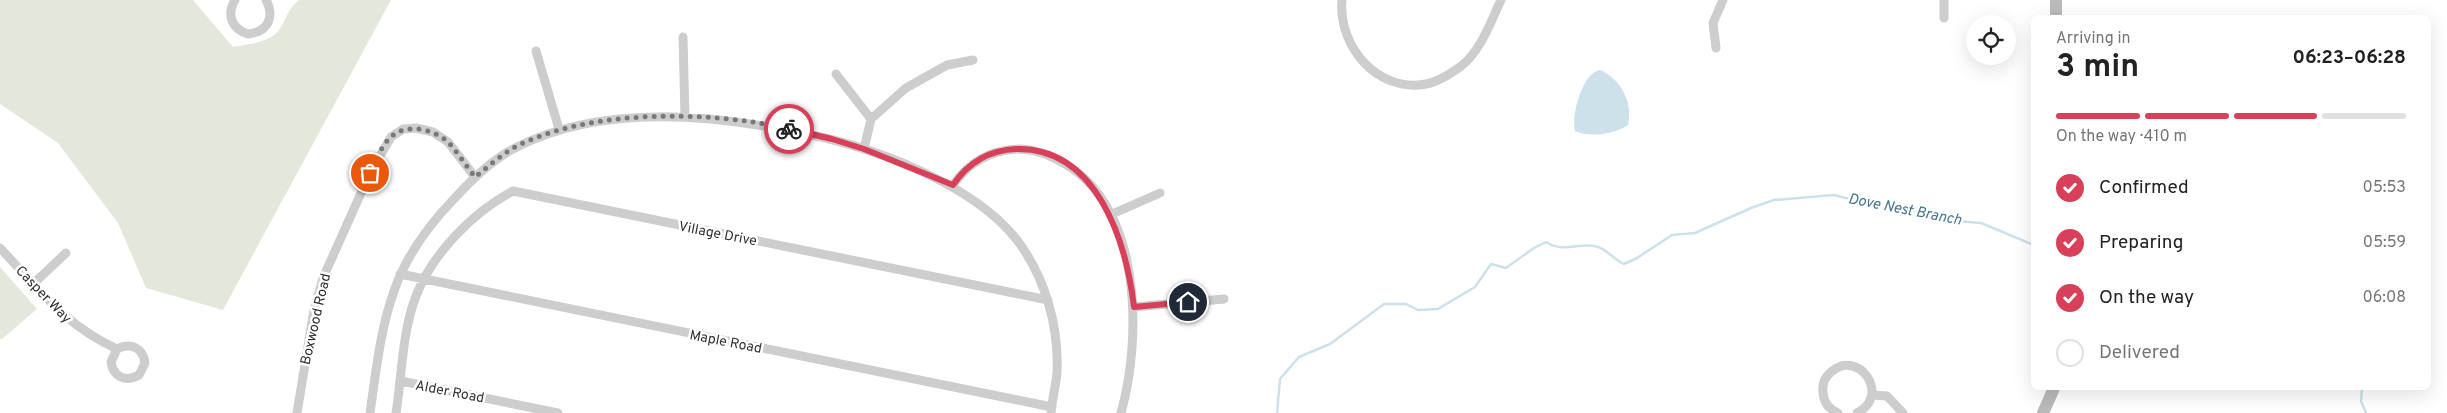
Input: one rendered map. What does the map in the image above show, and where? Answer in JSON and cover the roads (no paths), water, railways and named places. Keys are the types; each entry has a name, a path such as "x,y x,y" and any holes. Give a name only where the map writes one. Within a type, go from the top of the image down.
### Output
{"street":[{"path":"235,0 230,9 230,19 236,28 248,34 263,30 268,24 270,8 266,0"},
{"path":"1342,0 1341,14 1344,33 1353,49 1373,71 1391,80 1407,84 1426,84 1444,77 1461,66 1476,50 1501,0"},
{"path":"1716,48 1713,23 1723,0"},
{"path":"1944,0 1944,18"},
{"path":"2056,0 2056,15"},
{"path":"683,37 685,117"},
{"path":"536,51 559,129"},
{"path":"864,149 871,119 921,78 947,65 973,60"},
{"path":"836,74 871,119"},
{"path":"370,413 378,351 393,292 400,274 419,242 438,216 475,177 514,148 559,129 643,117 685,117 770,125 832,139 864,149 953,185 994,215 1017,240 1031,262 1048,300 1056,344 1057,374 1051,410"},
{"name":"Boxwood Road","path":"297,413 314,310 323,278 370,173 391,137 403,129 416,128 432,132 448,142 475,177"},
{"path":"953,185 972,162 1008,149 1033,149 1077,171 1097,192 1110,215 1119,237 1130,277 1134,307 1132,362 1121,413"},
{"name":"Village Drive","path":"424,279 469,221 491,202 513,191 1048,300"},
{"path":"1110,215 1160,193"},
{"name":"Casper Way","path":"0,248 61,315 77,327 117,349"},
{"path":"33,284 66,253"},
{"name":"Maple Road","path":"400,274 1051,410"},
{"path":"396,413 408,327 416,297 424,279"},
{"path":"1134,307 1224,299"},
{"path":"1838,413 1829,407 1823,395 1824,382 1834,369 1850,366 1866,373 1872,386 1872,395 1868,404 1857,413"},
{"name":"Alder Road","path":"401,381 558,413"},
{"path":"2043,413 2053,390"},
{"path":"1872,395 1888,396 1903,413"}],"water":[{"path":"1600,70 1614,79 1624,92 1629,108 1628,125 1616,131 1595,135 1575,131 1576,105 1583,86 1594,73"}],"waterway":[{"name":"Dove Nest Branch","path":"1277,413 1280,379 1299,357 1330,344 1384,304 1406,304 1418,310 1438,309 1475,287 1491,264 1506,268 1534,248 1546,242 1560,247 1585,245 1598,247 1624,264 1637,258 1672,235 1695,233 1774,200 1834,195 1892,210 1931,212 1945,220 1981,223 2031,244"},
{"name":"Dove Nest Branch","path":"2362,390 2361,401 2366,413"}]}
